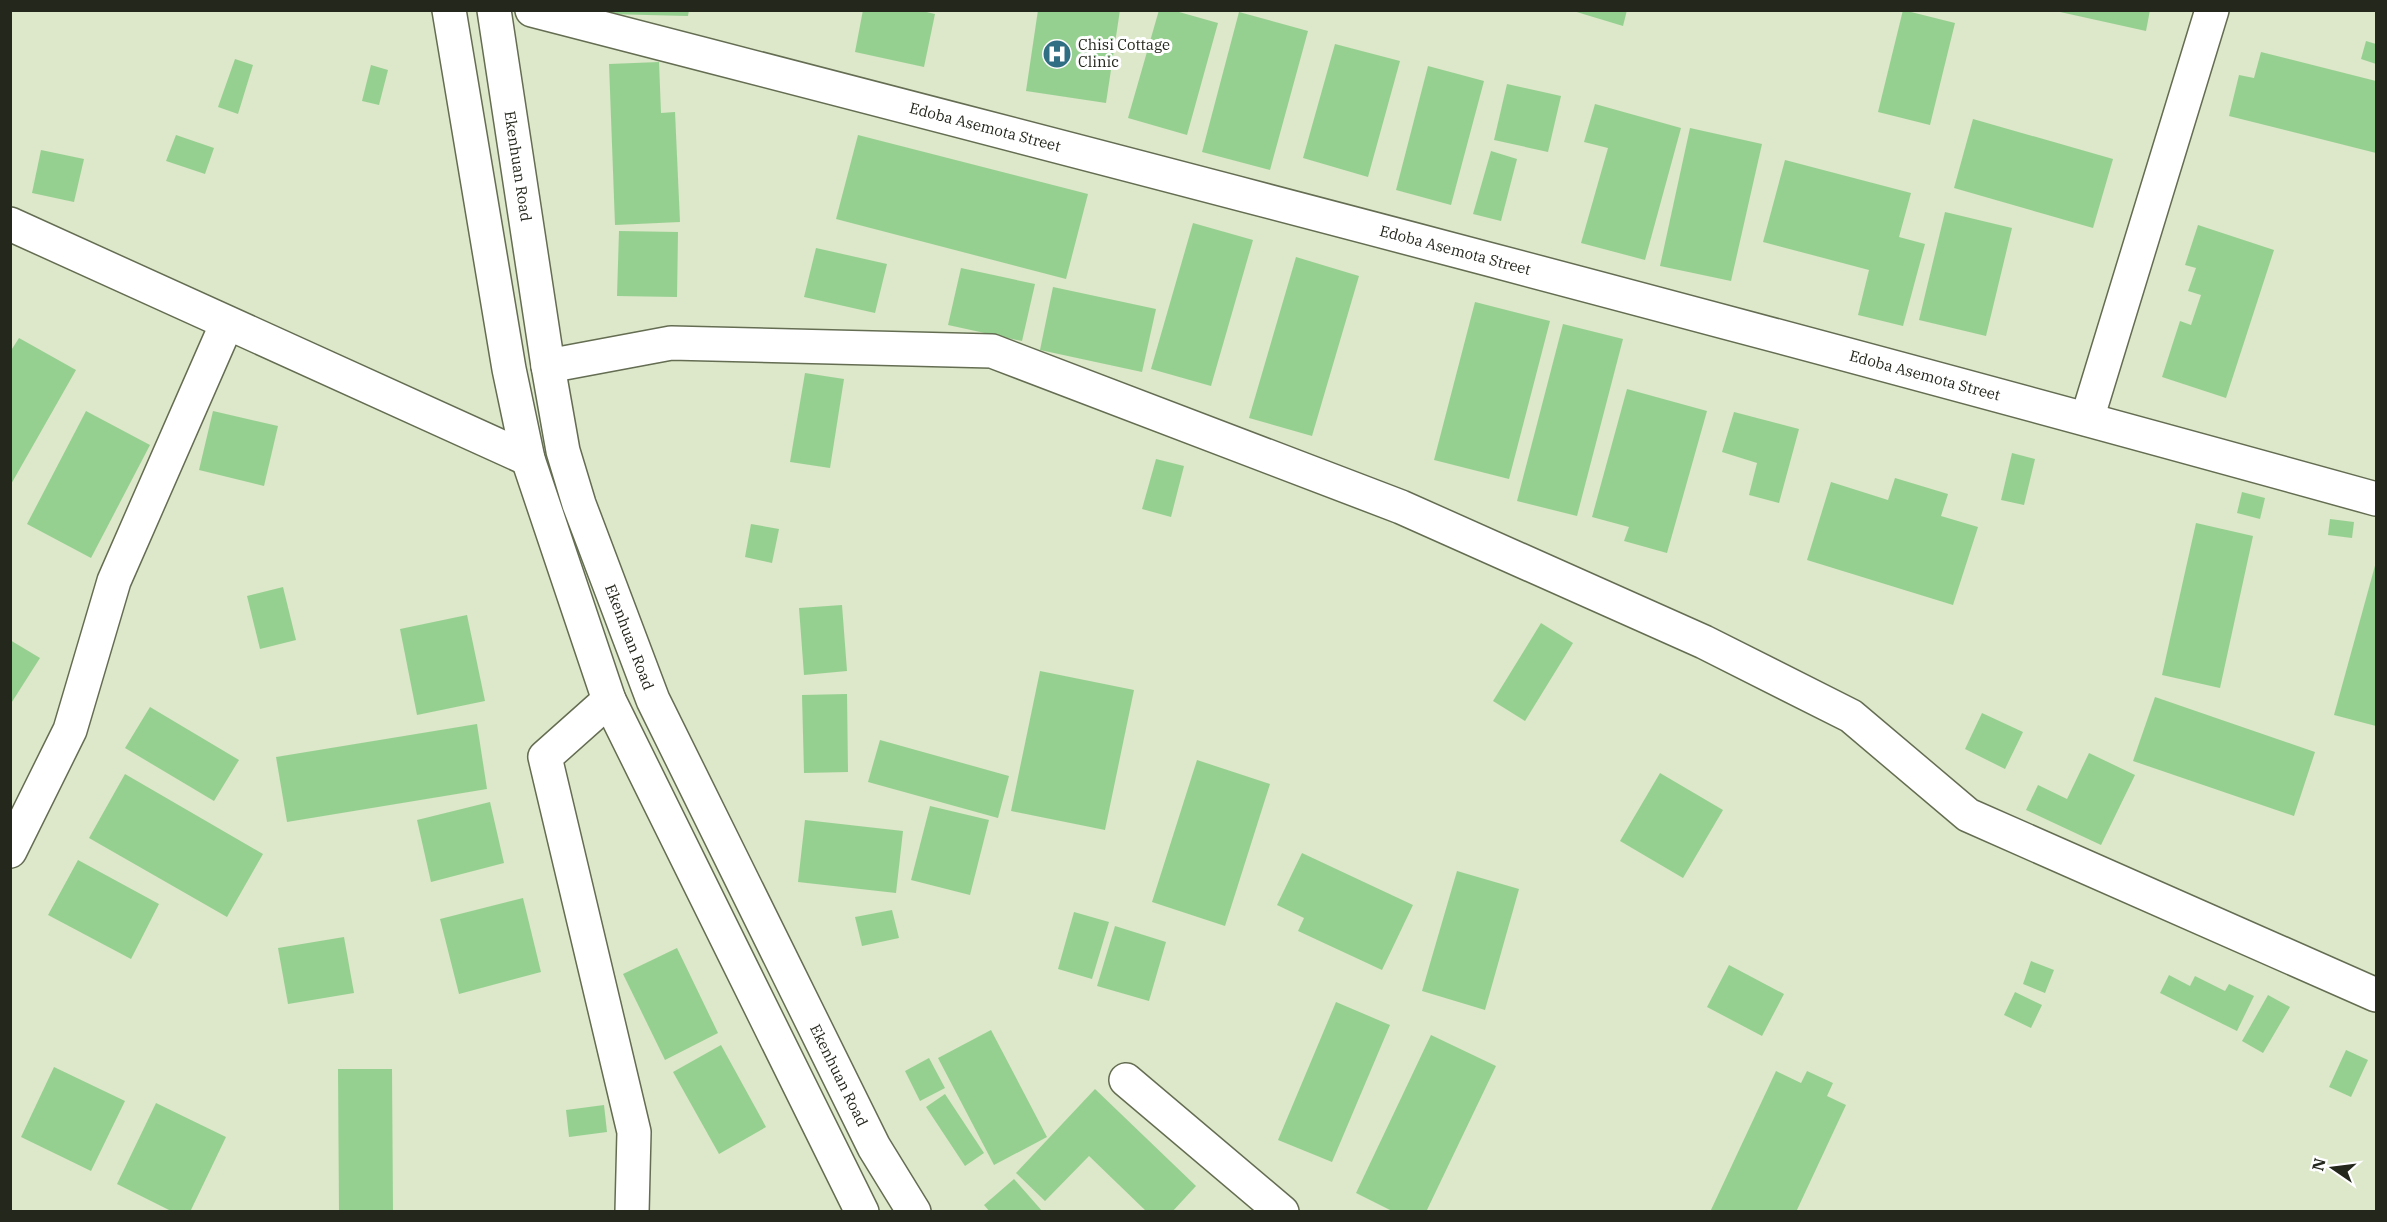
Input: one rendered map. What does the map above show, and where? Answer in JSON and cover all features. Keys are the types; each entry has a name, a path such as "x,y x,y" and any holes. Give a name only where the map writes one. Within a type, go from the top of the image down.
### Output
{"street":[{"path":"449,10 508,369 528,459 609,700 862,1212"},
{"name":"Ekenhuan Road","path":"494,10 548,366 563,451 579,504 653,700 874,1147 914,1212"},
{"name":"Edoba Asemota Street","path":"532,10 1223,189 2087,419 2376,499"},
{"path":"2087,419 2212,10"},
{"path":"10,225 528,459"},
{"path":"10,850 70,730 114,581 227,323"},
{"path":"548,366 671,344 992,351 1401,507 1704,642 1851,716 1968,815 2376,995"},
{"path":"609,700 545,757 634,1132 632,1212"},
{"path":"1126,1080 1282,1212"}],"building":[{"path":"606,10 689,10 688,16 606,14"},
{"path":"863,10 918,10 935,14 924,67 855,52"},
{"path":"1038,10 1120,10 1106,103 1026,91"},
{"path":"1159,10 1172,10 1218,23 1187,135 1128,118"},
{"path":"1570,10 1627,10 1623,26"},
{"path":"1903,10 1955,23 1930,125 1878,112"},
{"path":"2051,10 2150,10 2146,31"},
{"path":"1239,12 1308,31 1270,170 1202,152"},
{"path":"2366,41 2376,44 2376,64 2361,59"},
{"path":"1335,44 1400,61 1368,177 1303,158"},
{"path":"2261,52 2376,81 2376,153 2229,116 2239,75 2254,78"},
{"path":"235,59 253,65 238,114 218,107"},
{"path":"659,62 661,113 675,112 680,222 615,225 609,64"},
{"path":"371,65 388,70 379,105 362,101"},
{"path":"1428,66 1484,81 1451,205 1396,190"},
{"path":"1507,84 1561,96 1548,152 1494,140"},
{"path":"1595,104 1681,128 1645,260 1581,243 1608,148 1584,142"},
{"path":"1973,119 2113,159 2093,228 1954,188"},
{"path":"1690,128 1762,144 1731,281 1660,266"},
{"path":"176,135 214,148 205,174 166,161"},
{"path":"858,135 1088,194 1066,279 836,219"},
{"path":"41,150 84,159 74,202 32,193"},
{"path":"1491,151 1517,159 1501,221 1473,214"},
{"path":"1785,160 1911,193 1899,237 1925,244 1903,326 1858,315 1869,270 1763,242"},
{"path":"1945,212 2012,228 1986,336 1919,320"},
{"path":"1193,223 1253,240 1211,386 1151,369"},
{"path":"2198,225 2274,250 2226,398 2162,377 2180,321 2191,325 2201,295 2188,291 2196,268 2185,265"},
{"path":"619,231 678,232 677,297 617,296"},
{"path":"816,248 887,264 875,313 804,297"},
{"path":"1296,257 1359,276 1312,436 1249,418"},
{"path":"961,268 1035,284 1022,341 948,325"},
{"path":"1053,287 1156,309 1142,372 1040,350"},
{"path":"1475,302 1550,321 1509,479 1434,460"},
{"path":"1563,324 1623,339 1577,516 1517,501"},
{"path":"19,338 76,370 10,486 10,352"},
{"path":"805,373 844,379 830,468 790,462"},
{"path":"1627,389 1707,411 1667,553 1624,541 1629,527 1592,517"},
{"path":"86,411 150,445 91,558 27,524"},
{"path":"213,411 278,426 264,486 199,470"},
{"path":"1734,412 1799,429 1779,503 1749,495 1757,463 1722,452"},
{"path":"2012,453 2035,459 2024,505 2001,500"},
{"path":"1156,459 1184,466 1171,517 1142,509"},
{"path":"1895,478 1948,494 1941,516 1978,527 1953,605 1807,560 1831,482 1888,500"},
{"path":"2242,492 2265,498 2260,519 2237,513"},
{"path":"2330,519 2354,522 2352,538 2328,535"},
{"path":"2196,523 2253,536 2220,688 2162,675"},
{"path":"751,524 779,529 772,563 745,557"},
{"path":"2376,562 2376,726 2334,715"},
{"path":"283,587 296,640 260,649 247,596"},
{"path":"842,605 847,671 804,675 799,608"},
{"path":"467,615 485,701 417,715 400,629"},
{"path":"1541,623 1573,643 1525,721 1493,701"},
{"path":"10,640 40,658 10,705"},
{"path":"1040,671 1134,690 1105,830 1011,811"},
{"path":"847,694 848,772 804,773 802,695"},
{"path":"2155,697 2315,752 2294,816 2133,761"},
{"path":"150,707 239,760 214,801 125,748"},
{"path":"1982,713 2023,732 2005,769 1965,749"},
{"path":"477,724 487,789 287,822 276,757"},
{"path":"880,740 1009,776 998,818 868,782"},
{"path":"2089,753 2135,775 2101,845 2026,810 2038,785 2067,799"},
{"path":"1197,760 1270,784 1225,926 1152,902"},
{"path":"1660,773 1723,810 1683,878 1620,841"},
{"path":"125,774 263,854 227,917 89,838"},
{"path":"490,802 504,863 431,882 417,820"},
{"path":"930,806 989,820 970,895 911,880"},
{"path":"805,820 903,831 896,893 798,882"},
{"path":"1302,853 1413,905 1382,970 1298,931 1304,918 1277,905"},
{"path":"78,860 159,904 131,959 48,915"},
{"path":"1457,871 1519,889 1485,1010 1422,991"},
{"path":"523,898 541,972 459,994 440,919"},
{"path":"892,910 899,938 862,946 855,917"},
{"path":"1074,912 1109,922 1092,979 1058,969"},
{"path":"1115,926 1166,942 1149,1001 1097,986"},
{"path":"344,937 354,993 288,1004 278,948"},
{"path":"677,948 718,1033 665,1060 623,974"},
{"path":"2031,961 2054,970 2045,993 2023,984"},
{"path":"1729,965 1784,994 1762,1036 1707,1007"},
{"path":"2169,975 2190,986 2195,976 2225,991 2229,984 2254,996 2237,1031 2160,993"},
{"path":"2015,992 2042,1005 2031,1028 2004,1015"},
{"path":"2268,995 2290,1007 2263,1053 2242,1041"},
{"path":"1336,1002 1390,1025 1332,1162 1278,1140"},
{"path":"991,1030 1047,1137 994,1165 938,1058"},
{"path":"1431,1035 1496,1066 1426,1212 1394,1212 1356,1193"},
{"path":"721,1045 766,1127 719,1154 673,1072"},
{"path":"2346,1050 2368,1060 2351,1097 2329,1087"},
{"path":"929,1058 945,1088 920,1101 905,1071"},
{"path":"54,1067 125,1101 91,1171 21,1137"},
{"path":"338,1069 392,1069 393,1212 339,1212"},
{"path":"1776,1071 1801,1083 1807,1071 1833,1083 1827,1096 1846,1105 1796,1212 1710,1212"},
{"path":"1095,1089 1196,1186 1172,1212 1147,1212 1089,1156 1045,1201 1016,1173"},
{"path":"945,1094 984,1153 965,1166 926,1107"},
{"path":"156,1103 226,1137 190,1212 173,1212 117,1184"},
{"path":"604,1105 607,1132 569,1137 566,1110"},
{"path":"1014,1179 1043,1212 990,1212 984,1205"}],"place":[{"name":"Chisi Cottage Clinic","path":"1057,54"}]}
